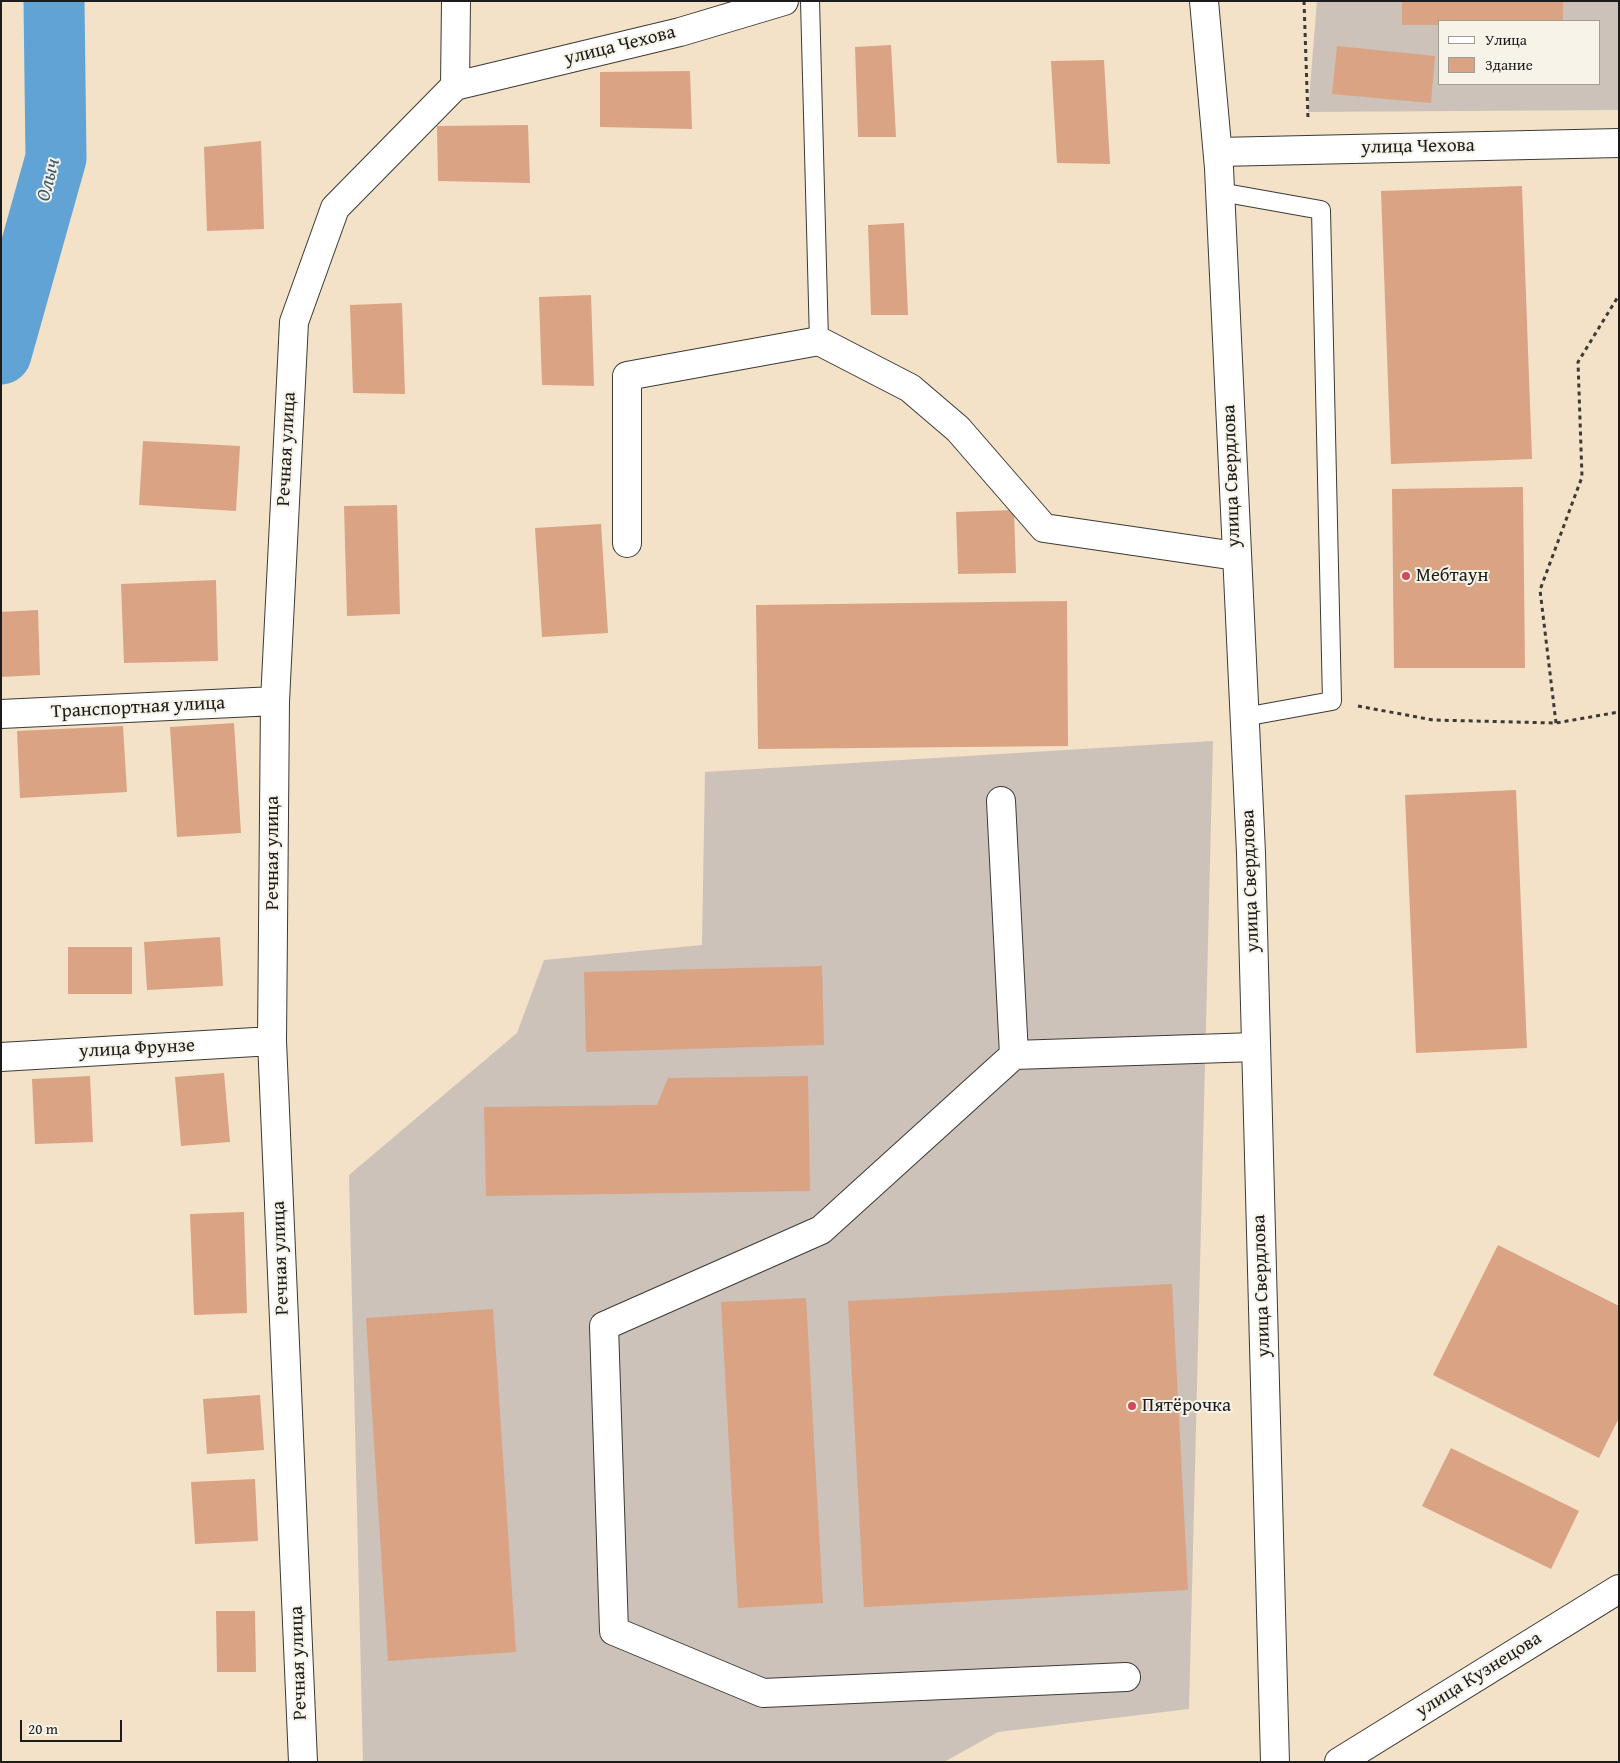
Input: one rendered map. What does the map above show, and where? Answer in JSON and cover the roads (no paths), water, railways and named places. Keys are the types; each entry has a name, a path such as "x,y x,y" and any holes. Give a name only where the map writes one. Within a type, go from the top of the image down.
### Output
{"street":[{"path":"456,1 456,86"},
{"name":"улица Чехова","path":"456,86 680,32 784,1"},
{"name":"улица Свердлова","path":"1204,1 1218,152 1251,853 1275,1762"},
{"name":"Речная улица","path":"303,1762 272,1041 275,701 294,322 335,208 456,86"},
{"name":"улица Чехова","path":"1218,152 1619,143"},
{"path":"627,543 627,376 819,341 910,388 958,429 1044,528 1236,556"},
{"name":"Транспортная улица","path":"1,714 275,701"},
{"path":"1002,801 1014,1055"},
{"name":"улица Фрунзе","path":"1,1057 272,1041"},
{"path":"1126,1677 763,1693 614,1631 604,1326 821,1230 1014,1055 1256,1047"},
{"name":"улица Кузнецова","path":"1339,1762 1619,1589"}],"lane":[{"path":"810,1 819,341"},
{"path":"1220,192 1321,210 1332,701 1244,717"}],"waterway":[{"name":"Олыч","path":"1,354 56,158 54,1"}],"place":[{"name":"Мебтаун","path":"1406,576"},
{"name":"Пятёрочка","path":"1132,1406"}]}
